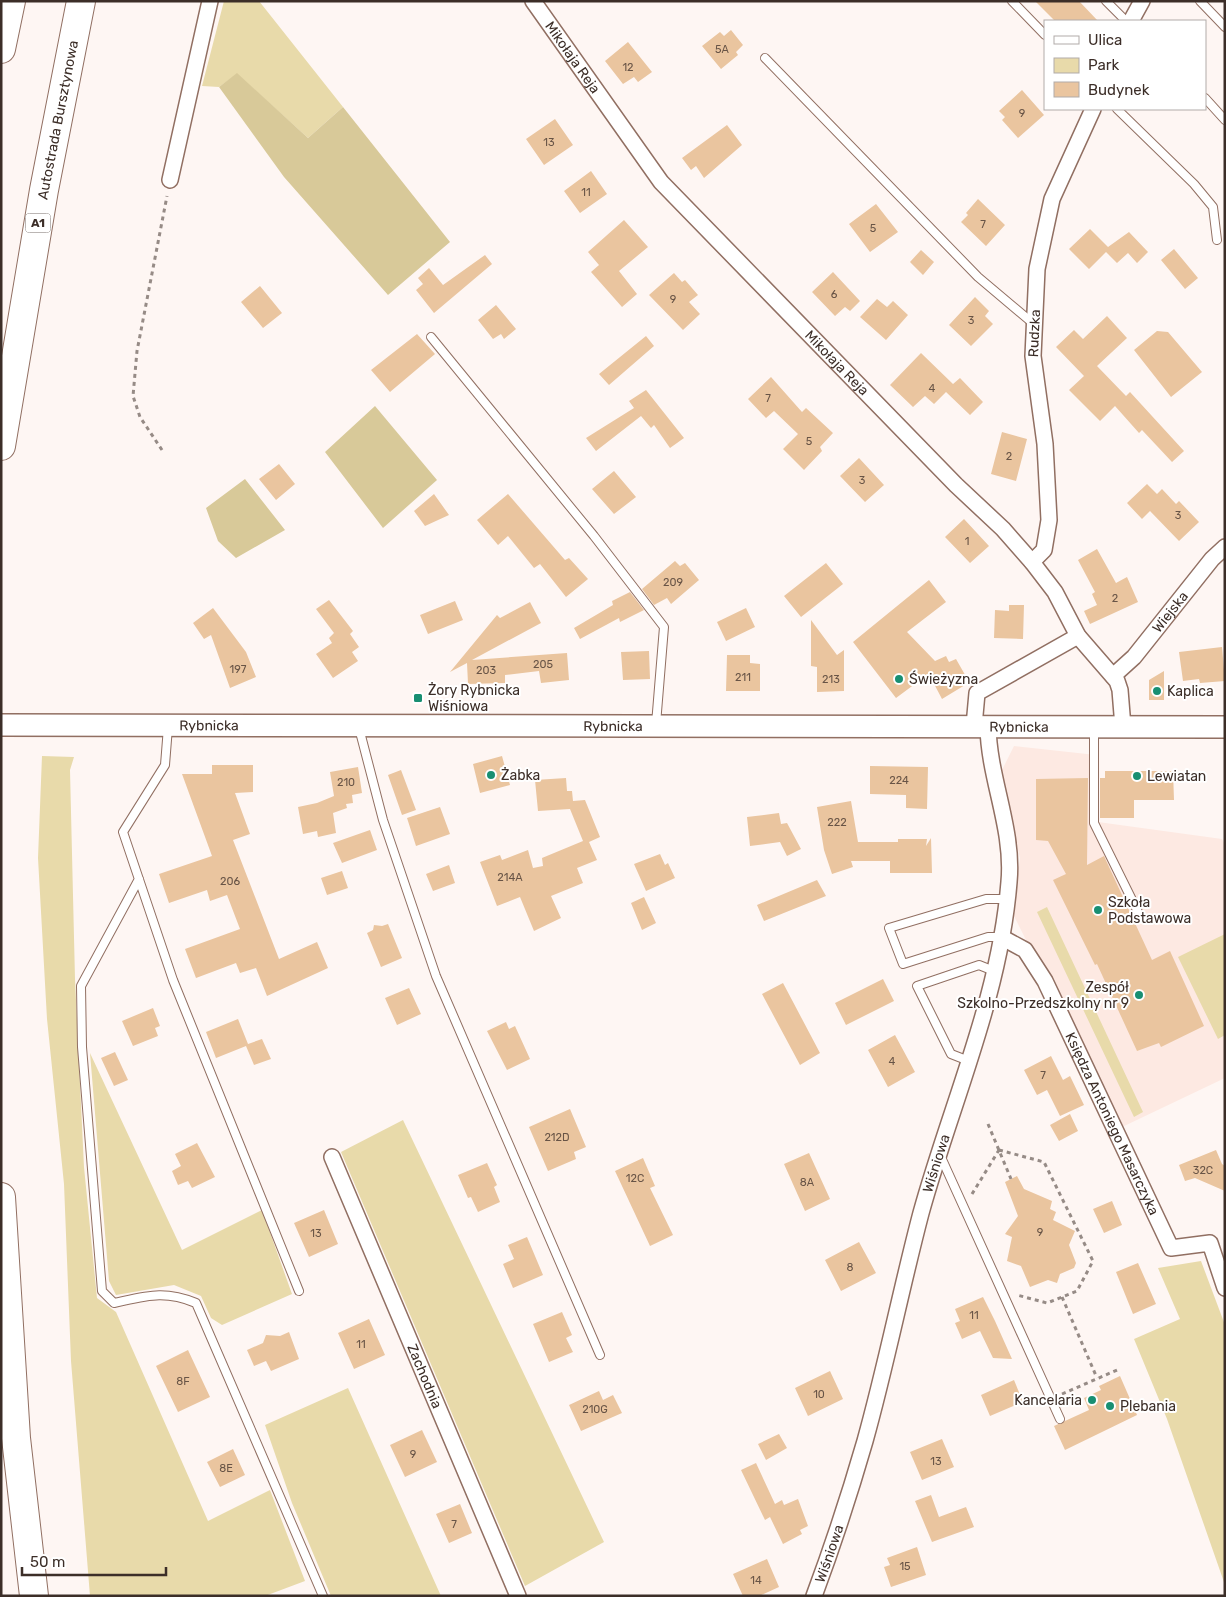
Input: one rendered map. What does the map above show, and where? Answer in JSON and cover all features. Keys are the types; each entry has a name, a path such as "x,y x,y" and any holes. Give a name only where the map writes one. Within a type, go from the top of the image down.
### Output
{"highway":[{"path":"1,50 11,1"},
{"name":"Autostrada Bursztynowa","path":"1,446 44,190 81,1"},
{"path":"1,1197 16,1438 34,1596"}],"street":[{"path":"170,180 210,1"},
{"name":"Mikołaja Reja","path":"533,1 661,182 956,485 1003,529 1032,562 1055,592 1078,636 1113,676 1120,690 1123,727"},
{"path":"1132,20 1142,1"},
{"name":"Rudzka","path":"1032,562 1042,554 1046,546 1049,520 1045,444 1033,356 1037,269 1052,199 1093,110"},
{"name":"Wiejska","path":"1113,676 1134,657 1212,559 1225,547"},
{"name":"Wiśniowa","path":"814,1596 865,1441 921,1213 968,1061 994,971 1001,937 1007,899 1010,856 989,746 981,726 977,693 1078,636"},
{"name":"Rybnicka","path":"1,725 1225,727"},
{"name":"Księdza Antoniego Masarczyka","path":"1001,937 1025,950 1045,981 1172,1248 1210,1243 1225,1288"},
{"name":"Zachodnia","path":"332,1157 518,1596"}],"lane":[{"path":"1012,1 1044,34"},
{"path":"1106,1 1125,20"},
{"path":"1200,1 1225,27"},
{"path":"765,58 978,277 1035,325"},
{"path":"1206,99 1225,120"},
{"path":"1118,110 1194,184 1213,207 1217,240"},
{"path":"431,337 594,536 664,627 656,726"},
{"path":"168,725 165,764 123,832 172,980 299,1291"},
{"path":"359,726 383,820 436,976 600,1355"},
{"path":"1094,727 1094,823 1138,912"},
{"path":"139,879 81,986 82,1056 102,1291 114,1303 153,1295 176,1295 196,1303 323,1596"},
{"path":"1001,937 988,937 903,964 889,928 986,898 1007,899"},
{"path":"968,1061 951,1054 917,986 979,965 994,971"},
{"path":"939,1153 1060,1419"}],"path":[{"path":"162,450 140,417 133,396 137,351 170,180"},
{"path":"988,1124 1011,1179"},
{"path":"964,1207 999,1150"},
{"path":"999,1150 1044,1162 1093,1261 1077,1291 1047,1303 1002,1290"},
{"path":"1062,1297 1097,1378"},
{"path":"1051,1399 1116,1370"}],"shaded area":[{"path":"237,73 308,138 343,107 450,242 388,295 284,177 219,87"},
{"path":"375,406 437,480 383,528 325,452"},
{"path":"245,479 285,530 236,558 218,541 206,508"},
{"name":"Zespół Szkolno-Przedszkolny nr 9","path":"1014,746 1096,755 1098,822 1222,839 1225,845 1225,1078 1120,1128 1012,912 1020,858 1000,774"}],"green space":[{"path":"224,1 259,1 343,107 308,138 237,74 219,87 202,86"},
{"path":"42,756 74,757 70,770 75,979 84,1167 97,1298 116,1312 208,1521 270,1490 305,1581 265,1596 90,1596 71,1361 64,1184 47,1019 38,858"},
{"path":"1047,907 1143,1112 1134,1117 1037,912"},
{"path":"1225,934 1225,1035 1218,1039 1178,957"},
{"path":"90,1053 182,1250 262,1210 292,1294 222,1325 211,1318 201,1296 174,1285 116,1295 109,1281"},
{"path":"403,1120 604,1542 525,1586 341,1152"},
{"path":"1201,1261 1225,1325 1225,1585 1167,1419 1134,1339 1180,1319 1158,1268"},
{"path":"348,1388 441,1596 331,1596 292,1503 265,1425"}],"building":[{"path":"1035,1 1079,1 1097,20 1054,20"},
{"path":"731,30 743,45 736,52 738,55 721,69 702,46 720,32 724,36"},
{"path":"628,42 652,72 638,82 634,77 623,84 605,61"},
{"path":"1022,90 1044,115 1018,138 1002,120 1005,117 999,111"},
{"path":"555,119 573,145 544,165 526,139"},
{"path":"727,125 742,145 704,178 696,166 691,170 682,158"},
{"path":"591,171 607,194 580,213 564,191"},
{"path":"978,199 1005,225 986,246 961,222"},
{"path":"876,204 898,232 870,252 849,224"},
{"path":"624,220 648,247 619,271 637,294 622,307 591,272 599,265 588,252"},
{"path":"1090,229 1108,247 1129,232 1148,252 1137,263 1128,253 1117,263 1106,252 1089,269 1069,249"},
{"path":"1174,249 1198,278 1185,289 1161,260"},
{"path":"921,250 934,262 923,275 910,262"},
{"path":"485,255 492,264 434,313 416,290 423,284 418,278 429,268 443,285"},
{"path":"833,272 860,301 850,311 845,307 835,316 812,292"},
{"path":"674,273 682,282 685,280 698,295 689,302 700,314 683,330 649,295"},
{"path":"260,286 282,313 263,328 241,302"},
{"path":"975,297 989,311 985,316 993,324 971,346 949,325"},
{"path":"877,299 887,307 893,301 908,315 886,340 860,317"},
{"path":"496,305 516,329 504,339 501,334 493,339 478,320"},
{"path":"1107,316 1127,338 1097,366 1126,396 1130,392 1184,451 1172,462 1142,430 1139,433 1115,406 1100,421 1069,390 1084,376 1056,347 1074,330 1083,339"},
{"path":"1157,331 1168,332 1202,372 1171,397 1134,350"},
{"path":"417,334 435,354 390,392 371,370"},
{"path":"646,336 654,346 609,385 599,374"},
{"path":"921,353 953,384 960,378 983,402 970,415 946,392 934,404 925,396 913,407 890,385"},
{"path":"771,377 802,412 806,408 833,433 820,447 822,451 804,470 783,449 798,434 774,411 766,418 748,399"},
{"path":"646,390 684,438 670,448 654,425 651,428 641,416 596,451 586,438 634,408 629,401"},
{"path":"1002,432 1027,439 1016,481 991,474"},
{"path":"859,458 884,485 865,502 840,476"},
{"path":"279,464 295,484 276,500 259,479"},
{"path":"614,471 636,497 614,514 592,489"},
{"path":"1147,484 1157,494 1162,489 1176,504 1179,501 1199,522 1179,541 1150,511 1142,519 1127,503"},
{"path":"434,494 449,515 425,526 414,511"},
{"path":"508,494 565,560 569,558 588,579 566,597 540,564 534,568 508,536 498,545 477,520"},
{"path":"964,519 989,546 970,563 945,537"},
{"path":"1097,549 1116,583 1127,577 1138,602 1090,624 1084,611 1097,605 1092,594 1095,592 1078,560"},
{"path":"675,561 680,566 685,563 699,580 671,604 667,598 654,605 642,589"},
{"path":"826,563 843,584 801,617 784,596"},
{"path":"929,580 946,602 907,632 935,661 946,656 949,662 956,659 968,680 965,685 942,699 932,680 926,683 923,678 896,698 853,642"},
{"path":"630,592 644,610 620,622 619,618 580,639 574,628 613,605 612,601"},
{"path":"329,600 353,631 350,634 359,647 352,652 358,661 333,678 316,654 332,643 329,638 334,633 316,609"},
{"path":"455,601 463,620 428,634 420,615"},
{"path":"530,602 541,623 472,660 567,653 569,680 541,683 539,671 505,675 505,683 468,684 467,663 450,672 497,615 500,618"},
{"path":"1009,605 1024,605 1023,639 994,638 995,610 1009,611"},
{"path":"213,608 246,652 256,677 230,688 211,635 204,639 193,623"},
{"path":"746,608 755,627 726,641 717,622"},
{"path":"811,620 837,655 844,650 844,691 817,692 817,667 811,666"},
{"path":"1222,647 1225,681 1200,683 1199,679 1183,681 1179,652"},
{"path":"649,651 650,679 623,680 621,652"},
{"path":"727,655 750,655 750,663 760,664 760,691 726,691"},
{"name":"Kaplica","path":"1164,671 1164,700 1149,700 1149,680"},
{"name":"Żabka","path":"502,756 510,785 480,793 473,764"},
{"path":"212,765 253,765 253,792 235,793 250,834 233,840 279,959 317,942 328,968 267,996 256,968 240,973 236,963 196,978 185,949 240,929 227,895 210,901 207,890 169,903 159,874 212,856 182,774 212,774"},
{"path":"870,766 928,767 927,809 906,808 906,795 870,794"},
{"path":"358,767 362,793 352,795 353,803 346,804 347,808 333,813 336,833 318,837 317,831 303,834 298,807 317,803 334,796 330,772"},
{"path":"401,770 416,810 402,815 388,775"},
{"path":"1105,771 1173,771 1174,800 1134,800 1134,818 1100,818 1100,778 1105,778"},
{"path":"566,778 567,791 572,791 573,801 585,800 600,837 589,842 597,860 577,868 583,883 551,896 561,918 534,931 520,897 497,906 480,862 500,855 502,860 528,850 533,868 543,866 542,858 583,841 570,809 538,811 535,780"},
{"name":"Szkoła Podstawowa","path":"1088,778 1087,865 1104,856 1152,960 1170,951 1204,1026 1161,1047 1159,1043 1137,1051 1097,964 1095,965 1053,880 1066,874 1048,841 1036,840 1036,779"},
{"path":"851,801 858,842 898,842 898,839 927,839 926,846 931,838 932,873 890,873 890,861 851,861 853,867 832,874 824,850 817,807"},
{"path":"440,807 450,834 416,846 407,818"},
{"path":"779,813 781,824 787,823 801,849 787,856 780,842 750,846 747,817"},
{"path":"370,830 377,850 342,863 333,843"},
{"path":"660,854 665,865 668,863 675,878 646,891 634,864"},
{"path":"449,865 455,883 433,891 426,874"},
{"path":"342,871 348,888 327,895 321,878"},
{"path":"817,880 826,896 764,921 757,905"},
{"path":"644,897 656,923 642,930 631,903"},
{"path":"388,924 402,958 381,967 367,933 373,930 374,925 382,926"},
{"path":"883,979 894,1001 846,1025 835,1003"},
{"path":"783,983 820,1053 800,1065 762,994"},
{"path":"409,988 421,1014 397,1025 385,998"},
{"path":"153,1008 160,1026 155,1028 158,1036 133,1046 122,1021"},
{"path":"238,1019 248,1044 262,1039 271,1059 254,1065 246,1046 216,1058 206,1032"},
{"path":"506,1022 509,1029 515,1026 530,1059 507,1070 487,1031"},
{"path":"895,1035 915,1072 888,1087 868,1050"},
{"path":"115,1052 128,1080 114,1086 101,1058"},
{"path":"1051,1056 1063,1080 1070,1076 1084,1105 1060,1116 1047,1090 1037,1095 1024,1070"},
{"path":"570,1109 586,1147 574,1152 576,1159 548,1171 529,1127"},
{"path":"1070,1114 1078,1131 1059,1141 1050,1125"},
{"path":"197,1143 215,1177 192,1188 188,1181 178,1185 172,1171 181,1166 175,1154"},
{"path":"1216,1150 1222,1164 1225,1166 1225,1191 1195,1178 1185,1181 1179,1165"},
{"path":"809,1153 830,1199 805,1211 784,1164"},
{"path":"643,1158 655,1186 650,1188 673,1235 650,1246 615,1171"},
{"path":"487,1163 497,1185 494,1187 500,1202 478,1212 471,1197 468,1198 458,1175"},
{"path":"1017,1176 1024,1189 1052,1201 1050,1209 1056,1212 1053,1220 1075,1231 1069,1245 1076,1263 1074,1268 1060,1274 1057,1283 1048,1280 1030,1287 1021,1266 1007,1261 1012,1237 1005,1234 1018,1216 1005,1182"},
{"path":"1112,1201 1122,1225 1104,1233 1093,1209"},
{"path":"324,1210 338,1244 309,1257 294,1223"},
{"path":"527,1237 543,1275 513,1288 503,1264 514,1259 508,1245"},
{"path":"859,1242 876,1273 841,1291 825,1260"},
{"path":"1138,1263 1156,1304 1133,1314 1116,1272"},
{"path":"983,1297 1012,1359 993,1358 980,1331 962,1339 955,1323 960,1321 955,1309"},
{"path":"562,1312 572,1335 566,1338 573,1352 549,1362 533,1324"},
{"path":"369,1319 385,1355 354,1369 338,1333"},
{"path":"289,1332 299,1359 271,1371 266,1361 254,1366 247,1350 263,1343 266,1335 280,1336"},
{"path":"188,1350 210,1397 178,1412 156,1366"},
{"path":"830,1371 843,1399 808,1416 795,1388"},
{"name":"Plebania","path":"1120,1376 1137,1415 1065,1450 1054,1426 1089,1410 1084,1398 1101,1390 1099,1386"},
{"path":"1014,1380 1023,1402 990,1416 981,1395"},
{"path":"599,1391 603,1400 613,1395 622,1413 581,1431 569,1405"},
{"path":"422,1430 437,1462 405,1477 390,1445"},
{"path":"779,1434 787,1448 766,1460 758,1444"},
{"path":"942,1439 954,1467 922,1480 910,1452"},
{"path":"233,1449 245,1475 220,1487 207,1462"},
{"path":"756,1463 775,1504 782,1500 784,1505 798,1499 808,1526 800,1530 802,1534 783,1544 770,1517 765,1520 741,1470"},
{"path":"931,1495 939,1517 966,1507 974,1527 932,1542 915,1501"},
{"path":"460,1504 472,1533 449,1543 436,1514"},
{"path":"917,1547 926,1575 891,1587 884,1567 890,1565 887,1558"},
{"path":"767,1559 779,1587 759,1596 743,1596 733,1574"}],"place":[{"name":"Świeżyzna","path":"899,679"},
{"name":"Kaplica","path":"1157,691"},
{"name":"Żory Rybnicka Wiśniowa","path":"418,698"},
{"name":"Żabka","path":"491,775"},
{"name":"Lewiatan","path":"1137,776"},
{"name":"Szkoła Podstawowa","path":"1098,910"},
{"name":"Zespół Szkolno-Przedszkolny nr 9","path":"1139,995"},
{"name":"Kancelaria","path":"1092,1400"},
{"name":"Plebania","path":"1110,1406"}]}
